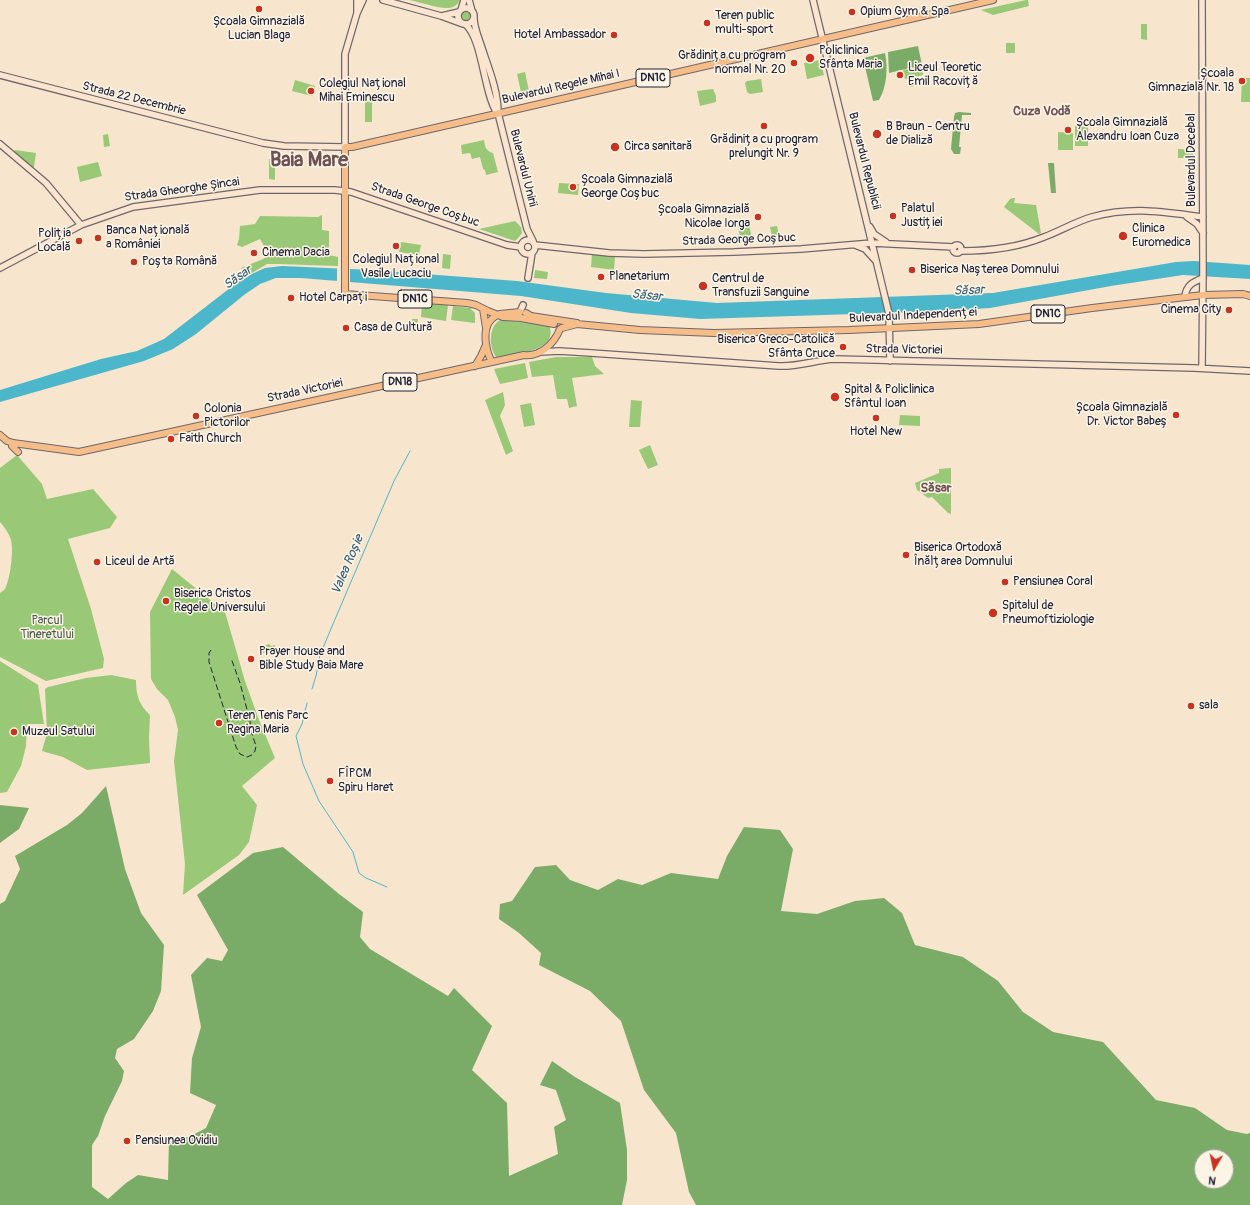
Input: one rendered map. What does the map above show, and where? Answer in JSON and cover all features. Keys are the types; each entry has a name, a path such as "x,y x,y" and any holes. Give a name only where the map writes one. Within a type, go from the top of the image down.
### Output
{"main road":[{"name":"Bulevardul Regele Mihai I","path":"345,147 352,147 993,0"},
{"name":"DN1C","path":"345,147 345,191"},
{"name":"Bulevardul Independenței","path":"345,191 345,294 459,302 476,305 497,314 523,312 558,326 582,324 640,330 720,333 806,332 979,324 1092,308 1203,295 1243,294 1250,296"},
{"name":"Bulevardul Independenței","path":"1243,294 1250,291"},
{"path":"483,309 486,343 489,357 492,362"},
{"name":"Bulevardul Independenței","path":"523,312 531,316 573,321 582,324"},
{"path":"486,330 489,322 497,314"},
{"path":"558,326 573,321"},
{"name":"Strada Victoriei","path":"0,435 7,441 13,443 79,452 540,352 552,344 558,326"},
{"name":"Strada Victoriei","path":"524,355 548,344 558,326"},
{"path":"475,366 486,343"},
{"path":"13,443 12,446 18,452"}],"street":[{"path":"357,0 357,13"},
{"path":"345,147 344,60 347,45 362,0"},
{"path":"383,0 442,16 464,24 472,22 474,18"},
{"path":"460,11 464,0"},
{"name":"Bulevardul Unirii","path":"469,0 475,27 496,97 498,113 527,229 534,243"},
{"name":"Bulevardul Republicii","path":"813,0 889,314 890,361"},
{"name":"Bulevardul Decebal","path":"1202,0 1202,368"},
{"path":"442,16 468,8 472,11"},
{"name":"Bulevardul Unirii","path":"460,11 458,19 470,29 473,36 482,64 492,105 498,113"},
{"name":"Strada 22 Decembrie","path":"0,75 263,143 284,146 345,147"},
{"path":"0,144 46,183 81,225"},
{"name":"Strada Gheorghe Șincai","path":"0,268 81,225 133,207 260,190 345,191"},
{"name":"Strada George Coșbuc","path":"345,191 352,192 522,250"},
{"name":"Strada George Coșbuc","path":"534,243 597,252 644,254 734,252 872,243 889,243 954,249 957,245 961,249 971,250 997,249 1026,244 1046,237 1082,220 1111,213 1146,210 1203,218"},
{"path":"1183,214 1197,224 1203,233"},
{"path":"868,225 874,234 889,243"},
{"path":"527,229 522,250 530,267"},
{"path":"523,241 529,239 534,243 535,250 532,253 528,278"},
{"path":"855,245 865,249 876,260"},
{"path":"522,250 528,254 532,253"},
{"path":"1185,297 1186,291 1190,284 1203,278"},
{"path":"552,344 554,348 559,351"},
{"name":"Strada Victoriei","path":"540,352 559,351 779,366 794,366 826,360 955,361 1202,368 1250,371"}],"green space":[{"path":"409,0 460,0 453,7 444,8"},
{"path":"1028,0 1029,6 993,15 981,10"},
{"path":"466,11 471,16 466,21 461,16"},
{"path":"1141,24 1147,24 1147,40 1141,39"},
{"path":"1006,43 1015,43 1015,53 1006,53"},
{"path":"918,46 922,65 889,73 888,52"},
{"path":"885,53 887,71 884,89 879,100 873,101 863,58"},
{"path":"820,60 824,75 807,79 804,63"},
{"path":"921,66 923,75 905,79 903,70"},
{"path":"525,72 530,96 512,100 511,94 521,92 517,74"},
{"path":"922,78 924,84 910,87 909,81"},
{"path":"1242,78 1250,78 1250,102 1241,102"},
{"path":"761,79 763,92 750,94 747,92 745,83 747,81"},
{"path":"295,80 315,86 312,96 292,91"},
{"path":"713,89 716,96 716,102 700,106 697,91"},
{"path":"365,101 372,101 372,122 365,122"},
{"path":"955,113 971,113 971,115 962,115 959,147 961,147 960,154 954,154 951,149 954,117"},
{"path":"1075,126 1088,127 1088,146 1075,146"},
{"path":"1058,132 1073,133 1073,150 1058,150"},
{"path":"108,134 110,146 104,147 103,135"},
{"path":"484,140 486,148 493,153 498,172 486,175 480,157 472,159 470,153 462,154 461,145"},
{"path":"1178,149 1193,150 1193,158 1178,158"},
{"path":"15,150 36,153 34,167 32,168 14,152"},
{"path":"269,159 275,159 275,180 269,179"},
{"path":"98,162 102,176 80,182 77,167"},
{"path":"1048,163 1054,163 1056,193 1051,193"},
{"path":"559,183 579,184 578,195 558,193"},
{"path":"1015,198 1014,203 1036,205 1041,233 1039,234 1004,207 1010,199"},
{"path":"322,215 322,230 329,231 329,255 338,257 338,266 267,264 247,276 241,268 269,255 260,239 242,247 237,245 240,226 255,224 260,216 318,217"},
{"path":"748,219 752,239 741,242 737,222"},
{"path":"515,221 521,227 522,233 515,241 479,229"},
{"path":"777,226 780,240 773,241 770,227"},
{"path":"401,242 421,245 419,255 399,252"},
{"path":"443,254 451,255 450,269 442,268"},
{"path":"592,254 615,257 614,270 591,267"},
{"path":"535,270 548,272 547,279 534,278"},
{"path":"422,302 448,305 446,321 421,317"},
{"path":"453,306 470,308 475,313 475,323 451,320"},
{"path":"412,319 418,319 416,332 410,332"},
{"path":"500,320 549,325 551,334 548,341 542,346 533,350 496,357 492,348 491,337 493,327"},
{"path":"556,357 592,357 595,366 604,374 572,378 577,406 569,408 567,399 557,399 553,375 532,377 529,362"},
{"path":"525,363 528,378 500,384 494,369"},
{"path":"503,392 505,405 500,416 513,451 506,455 485,400"},
{"path":"631,400 642,401 640,427 629,427"},
{"path":"531,403 535,425 524,427 520,405"},
{"path":"900,415 920,416 920,426 899,425"},
{"path":"650,445 658,465 648,469 639,450"},
{"name":"Parcul Tineretului","path":"17,455 42,484 47,499 93,489 117,517 110,528 68,539 91,609 104,659 103,668 46,681 0,657 0,593 7,585 11,565 12,545 7,531 0,522 0,468"},
{"path":"951,468 951,514 948,513 932,497 928,498 917,490 915,483 939,473 939,469"},
{"path":"172,569 225,612 245,681 275,758 242,786 257,805 249,842 239,855 183,895 185,864 174,761 178,730 175,717 168,700 157,689 151,679 150,612"},
{"path":"269,644 271,646 275,645 277,653 262,653 261,650 264,647 259,647"},
{"name":"Muzeul Satului","path":"0,661 38,685 44,724 27,724 26,746 21,766 7,792 0,793"},
{"path":"111,675 136,680 139,699 143,707 150,715 150,763 87,770 63,757 42,751 47,733 45,689 86,678"},
{"path":"106,786 125,869 141,913 164,945 161,991 153,1011 134,1039 117,1049 115,1058 124,1071 122,1081 105,1116 98,1136 92,1145 92,1187 108,1199 126,1183 138,1175 168,1180 169,1139 189,1137 206,1128 216,1105 190,1093 192,1058 201,1027 191,975 207,958 222,961 228,950 197,895 253,853 283,847 363,912 360,937 370,949 448,996 454,988 492,1026 472,1070 507,1103 509,1176 558,1154 554,1127 566,1120 556,1090 540,1085 552,1061 575,1077 620,1103 627,1150 627,1180 622,1205 0,1205 0,904 5,901 20,869 15,856 67,825 82,813"},
{"path":"0,805 29,808 19,829 0,843"},
{"path":"744,827 780,830 793,849 781,911 817,914 855,901 884,898 902,913 915,945 963,957 998,981 1023,1012 1053,1032 1103,1042 1156,1100 1195,1108 1227,1130 1247,1134 1250,1133 1250,1205 696,1205 689,1192 676,1133 644,1090 621,1021 590,991 539,965 541,953 519,933 499,919 500,904 512,901 535,867 556,865 570,880 598,890 618,879 642,885 671,873 718,879 727,856"}],"water":[{"path":"1194,261 1250,265 1250,279 1183,275 1111,286 990,308 948,311 700,319 631,313 521,296 301,278 276,278 260,284 244,295 196,334 173,349 144,361 0,402 0,390 101,359 137,351 164,339 243,278 265,268 282,266 372,270 517,281 606,293 717,303 993,293 1176,262"}],"pier":[{"path":"337,266 350,267 350,284 337,283"}],"waterway":[{"name":"Valea Roșie","path":"312,689 320,655 394,481 410,451"},
{"name":"Valea Roșie","path":"307,703 302,724 296,736 303,764 319,801 353,852 359,873 366,878 387,887"}],"railway":[{"path":"211,650 209,653 209,662 236,747 240,754 247,757 252,755 256,746 240,683 231,658"}],"place":[{"name":"Școala Gimnazială Lucian Blaga","path":"259,9"},
{"name":"Opium Gym & Spa","path":"852,12"},
{"name":"Teren public multi-sport","path":"707,23"},
{"name":"Hotel Ambassador","path":"614,35"},
{"name":"Policlinica Sfânta Maria","path":"810,58"},
{"name":"Grădinița cu program normal Nr. 20","path":"794,63"},
{"name":"Liceul Teoretic Emil Racoviță","path":"900,75"},
{"name":"Școala Gimnazială Nr. 18","path":"1242,81"},
{"name":"Colegiul Național Mihai Eminescu","path":"311,91"},
{"name":"Grădinița cu program prelungit Nr. 9","path":"764,126"},
{"name":"Școala Gimnazială Alexandru Ioan Cuza","path":"1068,130"},
{"name":"B Braun - Centru de Dializă","path":"877,134"},
{"name":"Circa sanitară","path":"615,147"},
{"name":"Școala Gimnazială George Coșbuc","path":"573,187"},
{"name":"Palatul Justiției","path":"893,216"},
{"name":"Școala Gimnazială Nicolae Iorga","path":"758,217"},
{"name":"Clinica Euromedica","path":"1123,236"},
{"name":"Banca Națională a României","path":"98,238"},
{"name":"Poliția Locală","path":"79,241"},
{"name":"Colegiul Național Vasile Lucaciu","path":"396,246"},
{"name":"Cinema Dacia","path":"254,253"},
{"name":"Poșta Română","path":"134,262"},
{"name":"Biserica Nașterea Domnului","path":"912,270"},
{"name":"Planetarium","path":"601,277"},
{"name":"Centrul de Transfuzii Sanguine","path":"703,286"},
{"name":"Hotel Carpați","path":"291,298"},
{"name":"Cinema City","path":"1229,310"},
{"name":"Casa de Cultură","path":"346,328"},
{"name":"Biserica Greco-Catolică Sfânta Cruce","path":"843,347"},
{"name":"Spital & Policlinica Sfântul Ioan","path":"835,397"},
{"name":"Școala Gimnazială Dr. Victor Babeș","path":"1176,415"},
{"name":"Colonia Pictorilor","path":"196,416"},
{"name":"Hotel New","path":"876,418"},
{"name":"Faith Church","path":"171,439"},
{"name":"Biserica Ortodoxă Înălțarea Domnului","path":"906,555"},
{"name":"Liceul de Artă","path":"97,562"},
{"name":"Pensiunea Coral","path":"1005,582"},
{"name":"Biserica Cristos Regele Universului","path":"166,601"},
{"name":"Spitalul de Pneumoftiziologie","path":"993,613"},
{"name":"Prayer House and Bible Study Baia Mare","path":"251,659"},
{"name":"sala","path":"1191,706"},
{"name":"Teren Tenis Parc Regina Maria","path":"219,723"},
{"name":"Muzeul Satului","path":"14,732"},
{"name":"FÎPCM Spiru Haret","path":"330,781"},
{"name":"Pensiunea Ovidiu","path":"127,1141"}],"district":[{"name":"Cuza Vodă","path":"1042,112"},
{"name":"Baia Mare","path":"309,161"},
{"name":"Săsar","path":"936,489"}]}
